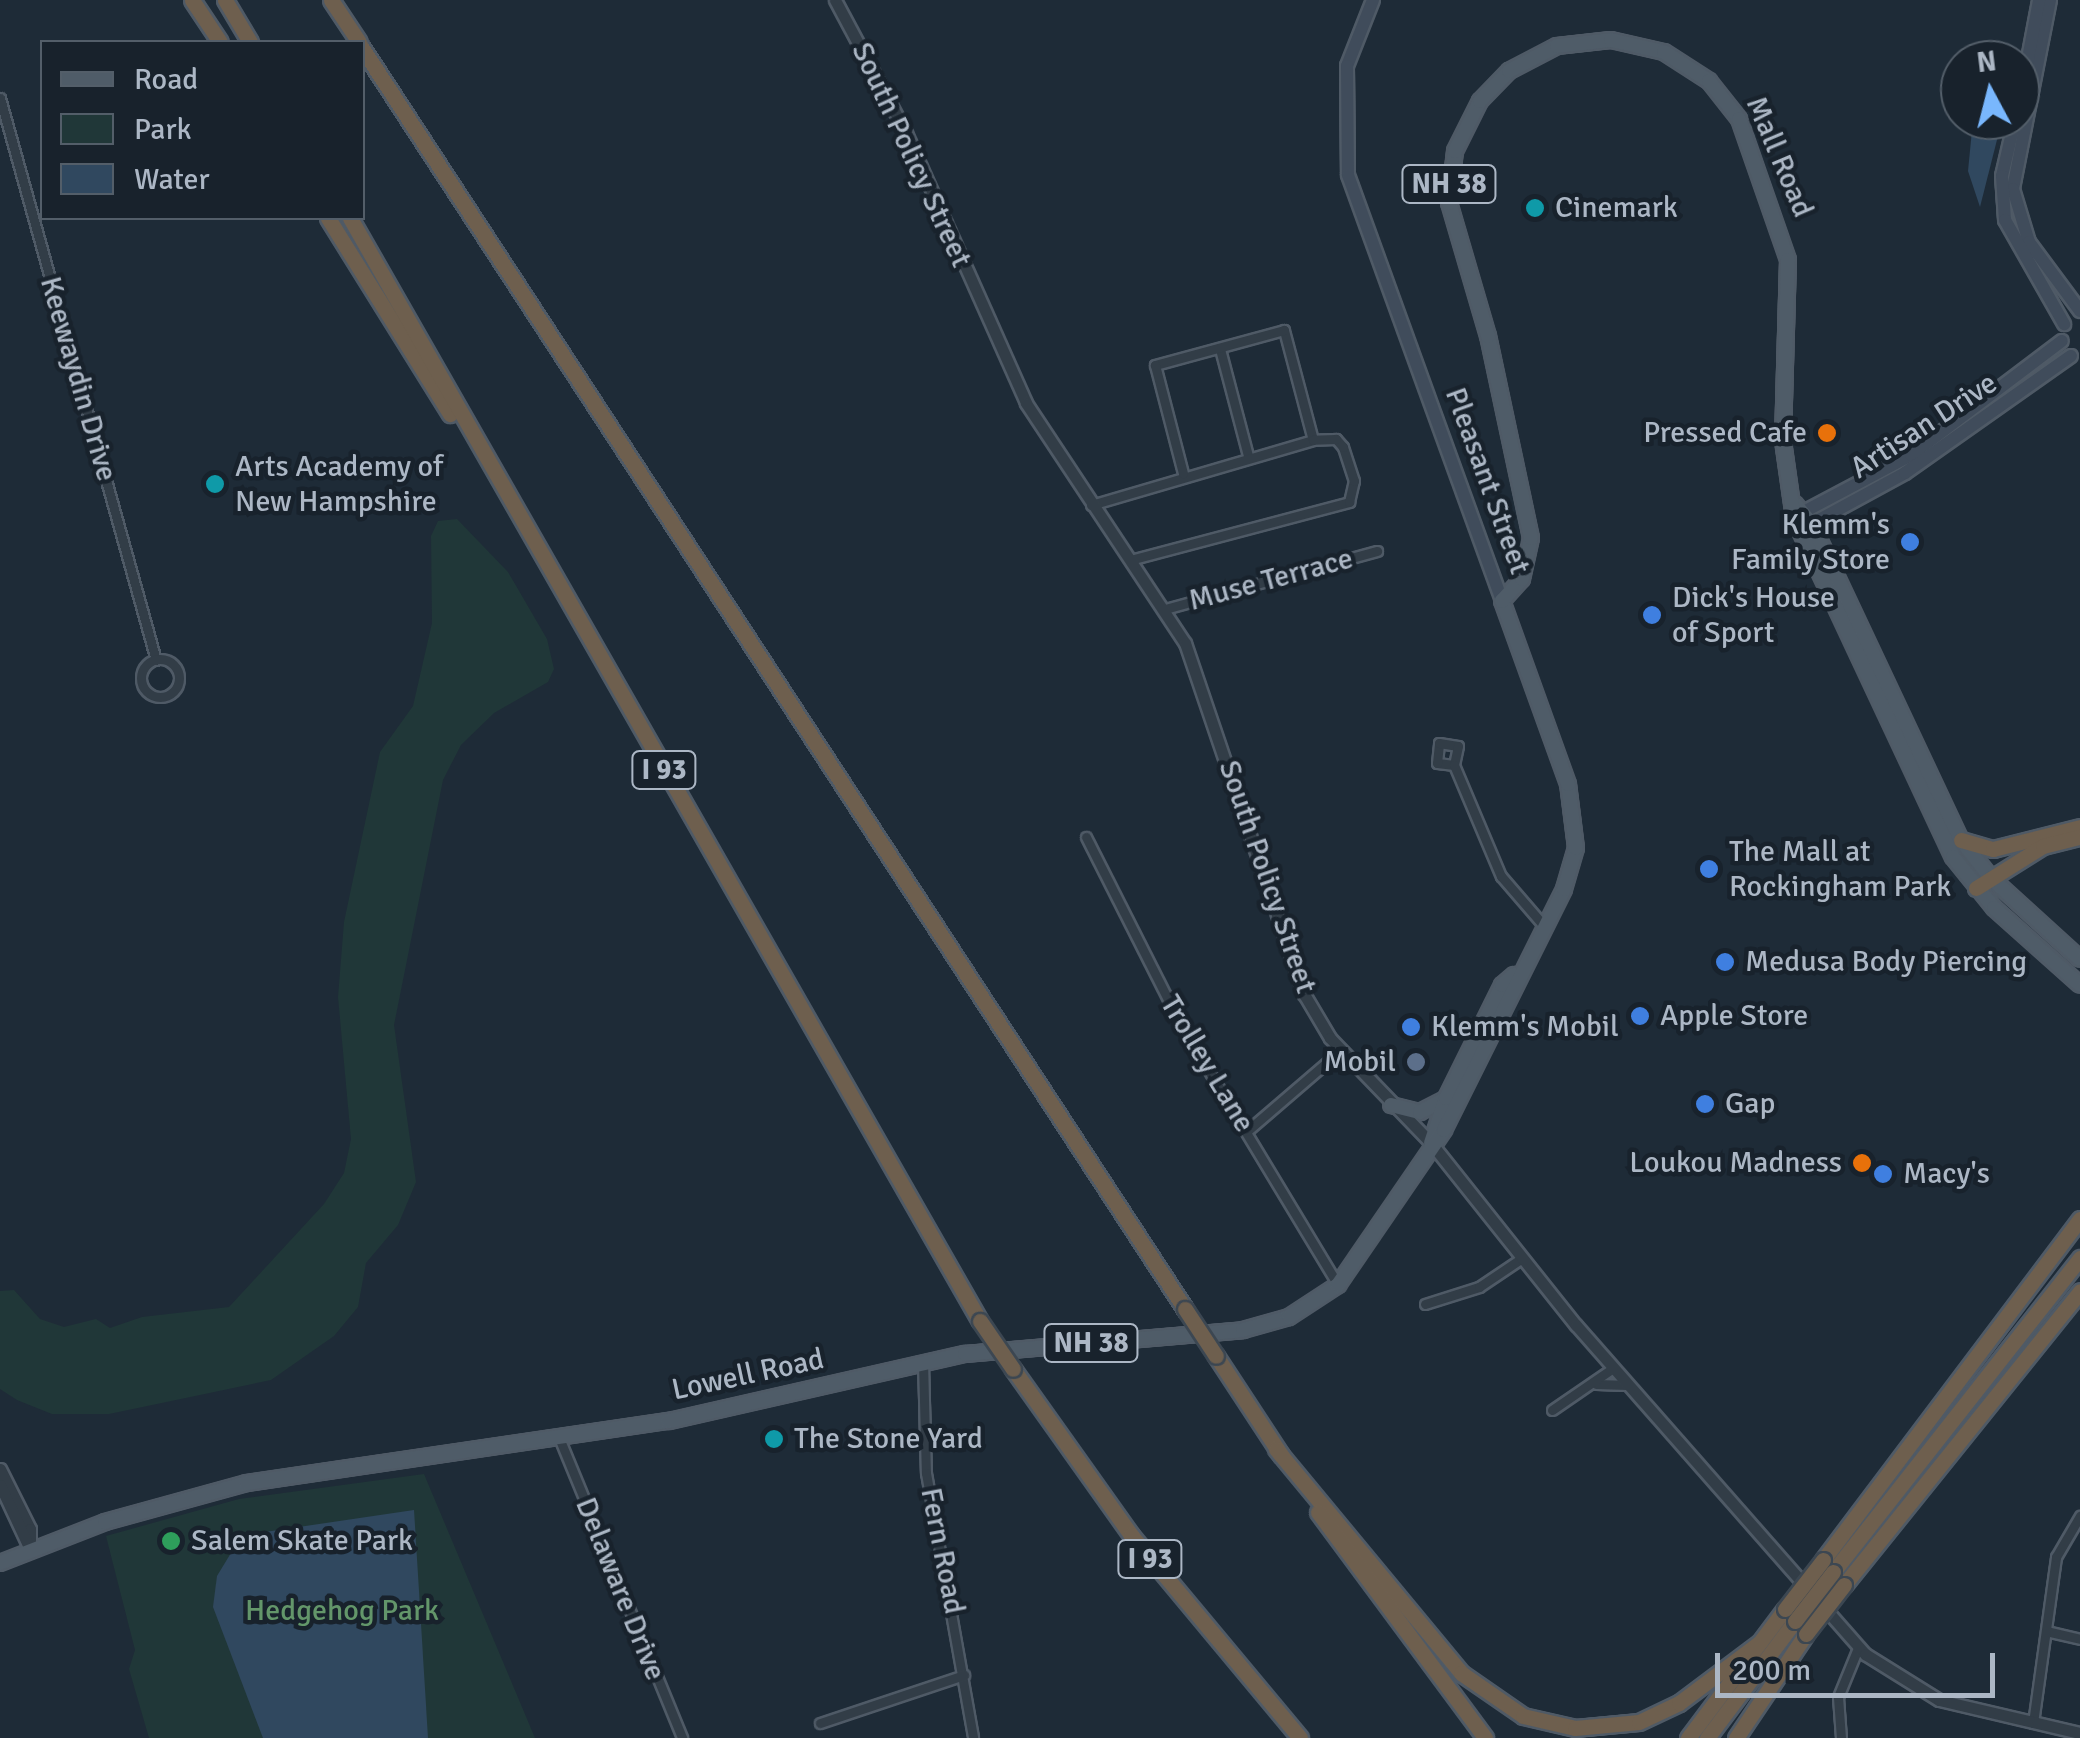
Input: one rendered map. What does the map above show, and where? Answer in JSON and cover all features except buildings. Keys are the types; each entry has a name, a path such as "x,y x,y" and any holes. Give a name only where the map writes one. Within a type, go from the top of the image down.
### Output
{"highway":[{"path":"192,0 219,40"},
{"path":"225,0 249,40"},
{"path":"332,0 358,40"},
{"path":"341,0 358,40"},
{"path":"365,51 1276,1449 1485,1738"},
{"path":"329,220 534,545"},
{"name":"I 93","path":"351,220 980,1320 1131,1535 1300,1738"},
{"path":"1961,840 1993,848 2080,827"},
{"path":"1976,888 2043,846 2080,837"},
{"path":"1736,1738 1795,1622 2080,1219"},
{"path":"1707,1738 2080,1258"},
{"path":"1833,1572 1980,1421 2080,1291"},
{"path":"1948,1452 1979,1389"},
{"path":"1276,1449 1462,1674 1523,1716 1575,1728 1639,1722 1679,1703 1759,1643 1795,1622"},
{"path":"1688,1738 1759,1643"}],"main road":[{"name":"Pleasant Street","path":"1373,0 1347,66 1348,175 1576,816 1571,869 1517,973 1444,1130 1431,1143"},
{"path":"2031,40 2039,0"},
{"path":"2050,0 2012,189 2029,242 2080,311 2064,324"},
{"name":"Mall Road","path":"1502,601 1522,579 1531,538 1488,336 1451,217 1450,176 1460,138 1480,102 1509,71 1558,46 1611,40 1664,52 1708,81 1739,119 1788,260 1783,441 1801,517 1938,827 1976,888 2080,985"},
{"path":"2010,140 2002,176 2005,220 2064,324 2062,341 2076,358"},
{"name":"Artisan Drive","path":"1801,517 1911,455 2062,341"},
{"name":"Artisan Drive","path":"1801,517 1905,473 2076,358"},
{"name":"Mall Road","path":"1801,517 1961,840 1991,878 2080,959"},
{"name":"Pleasant Street","path":"1431,1143 1446,1098 1502,986 1517,973"},
{"path":"1391,1105 1420,1112 1446,1098"},
{"name":"Lowell Road","path":"0,1563 30,1550 247,1483 560,1440 923,1362 1260,1326 1303,1311 1338,1286 1360,1262 1431,1143"}],"street":[{"name":"South Policy Street","path":"835,0 899,120 1018,388 1091,505 1165,609 1195,662 1304,994 1340,1050 1431,1143 1613,1368 1858,1648 1925,1695 2080,1733"},
{"name":"Keewaydin Drive","path":"0,98 156,660"},
{"path":"1183,472 1155,365 1163,358 1220,350 1284,330 1313,440"},
{"path":"1220,350 1248,456"},
{"path":"1091,505 1183,472 1313,440 1336,439 1343,447 1354,480 1349,502 1130,560"},
{"name":"Muse Terrace","path":"1165,609 1377,551"},
{"name":"Keewaydin Drive","path":"156,660 167,660 179,673 179,684 167,697 150,696 141,681 156,660"},
{"path":"1454,765 1506,886 1544,926"},
{"name":"Trolley Lane","path":"1086,837 1180,1024 1338,1286"},
{"path":"1248,1131 1340,1050"},
{"path":"1424,1304 1479,1287 1522,1258"},
{"name":"Fern Road","path":"923,1362 926,1473 973,1738"},
{"path":"1552,1410 1613,1368"},
{"path":"1593,1384 1628,1384"},
{"name":"Delaware Drive","path":"560,1440 682,1738"},
{"path":"0,1469 30,1529 30,1550"},
{"path":"0,1485 30,1550"},
{"path":"2033,1722 2059,1547 2080,1516"},
{"path":"2046,1631 2080,1639"},
{"path":"1841,1738 1838,1697 1858,1648"},
{"path":"820,1722 964,1675"}],"green space":[{"path":"457,519 508,572 547,639 554,669 548,682 494,713 461,745 443,780 394,1025 416,1182 398,1225 366,1263 358,1307 334,1336 271,1380 109,1414 52,1414 17,1400 0,1389 0,1291 14,1290 40,1319 64,1327 96,1319 110,1328 142,1317 229,1307 324,1204 344,1173 351,1139 338,997 344,922 380,752 413,706 432,623 431,536 438,521"},
{"name":"Hedgehog Park","path":"424,1474 535,1738 149,1738 129,1669 135,1650 106,1536 239,1499"}],"water":[{"path":"1971,140 1997,140 1980,207 1968,171"},
{"path":"414,1510 428,1738 263,1738 213,1607 217,1576 234,1548 258,1533"}],"place":[{"name":"Cinemark","path":"1535,208"},
{"name":"Pressed Cafe","path":"1827,433"},
{"name":"Arts Academy of New Hampshire","path":"215,484"},
{"name":"Klemm's Family Store","path":"1910,542"},
{"name":"Dick's House of Sport","path":"1652,615"},
{"name":"The Mall at Rockingham Park","path":"1709,869"},
{"name":"Medusa Body Piercing","path":"1725,962"},
{"name":"Apple Store","path":"1640,1016"},
{"name":"Klemm's Mobil","path":"1411,1027"},
{"name":"Mobil","path":"1416,1062"},
{"name":"Gap","path":"1705,1104"},
{"name":"Loukou Madness","path":"1862,1163"},
{"name":"Macy's","path":"1883,1174"},
{"name":"The Stone Yard","path":"774,1439"},
{"name":"Salem Skate Park","path":"171,1541"}]}
